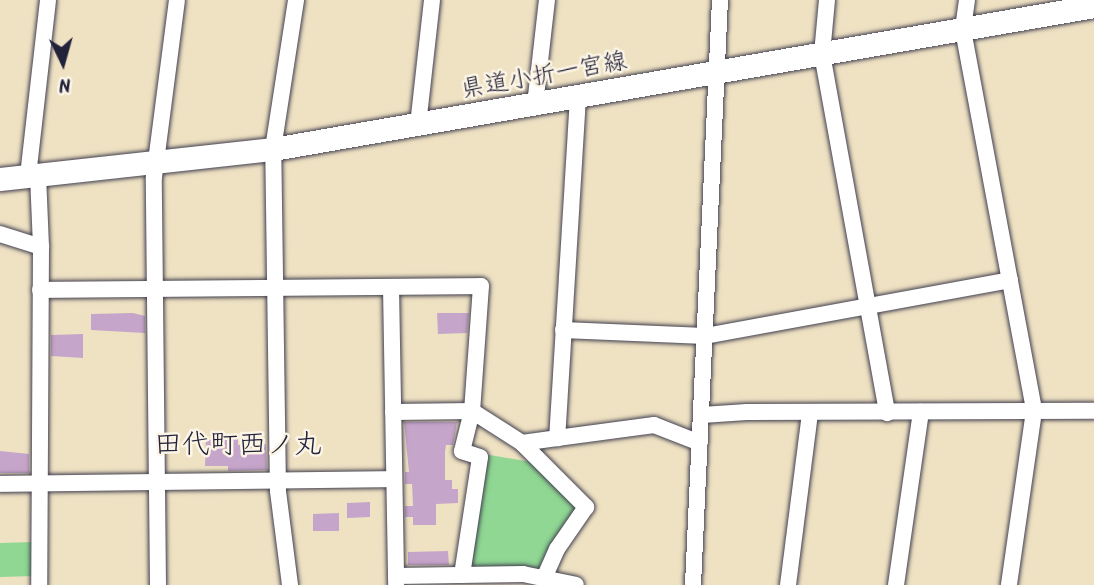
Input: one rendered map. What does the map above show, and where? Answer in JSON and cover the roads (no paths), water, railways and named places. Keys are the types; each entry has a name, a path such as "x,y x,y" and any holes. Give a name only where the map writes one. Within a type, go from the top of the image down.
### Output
{"main road":[{"name":"県道小折一宮線","path":"0,179 273,149 963,30 1079,5"}],"street":[{"path":"39,585 41,247 33,176 48,0"},
{"path":"158,585 156,162 177,0"},
{"path":"290,585 277,481 273,149 296,0"},
{"path":"418,125 432,0"},
{"path":"535,105 547,0"},
{"path":"693,585 720,0"},
{"path":"827,0 822,54 887,413"},
{"path":"967,0 963,30 1034,411 1009,585"},
{"path":"557,438 578,97"},
{"path":"0,234 41,247"},
{"path":"563,330 705,336 1010,280"},
{"path":"40,290 481,286 472,411 462,452 481,457 462,575"},
{"path":"391,287 396,581 462,575 544,578 576,585"},
{"path":"393,412 472,411 522,443 586,508 557,549 544,578"},
{"path":"702,415 1094,411"},
{"path":"896,585 921,412"},
{"path":"788,585 810,413"},
{"path":"522,443 654,425 701,443"},
{"path":"0,484 394,479"}],"district":[{"name":"田代町西ノ丸","path":"238,446"}]}
